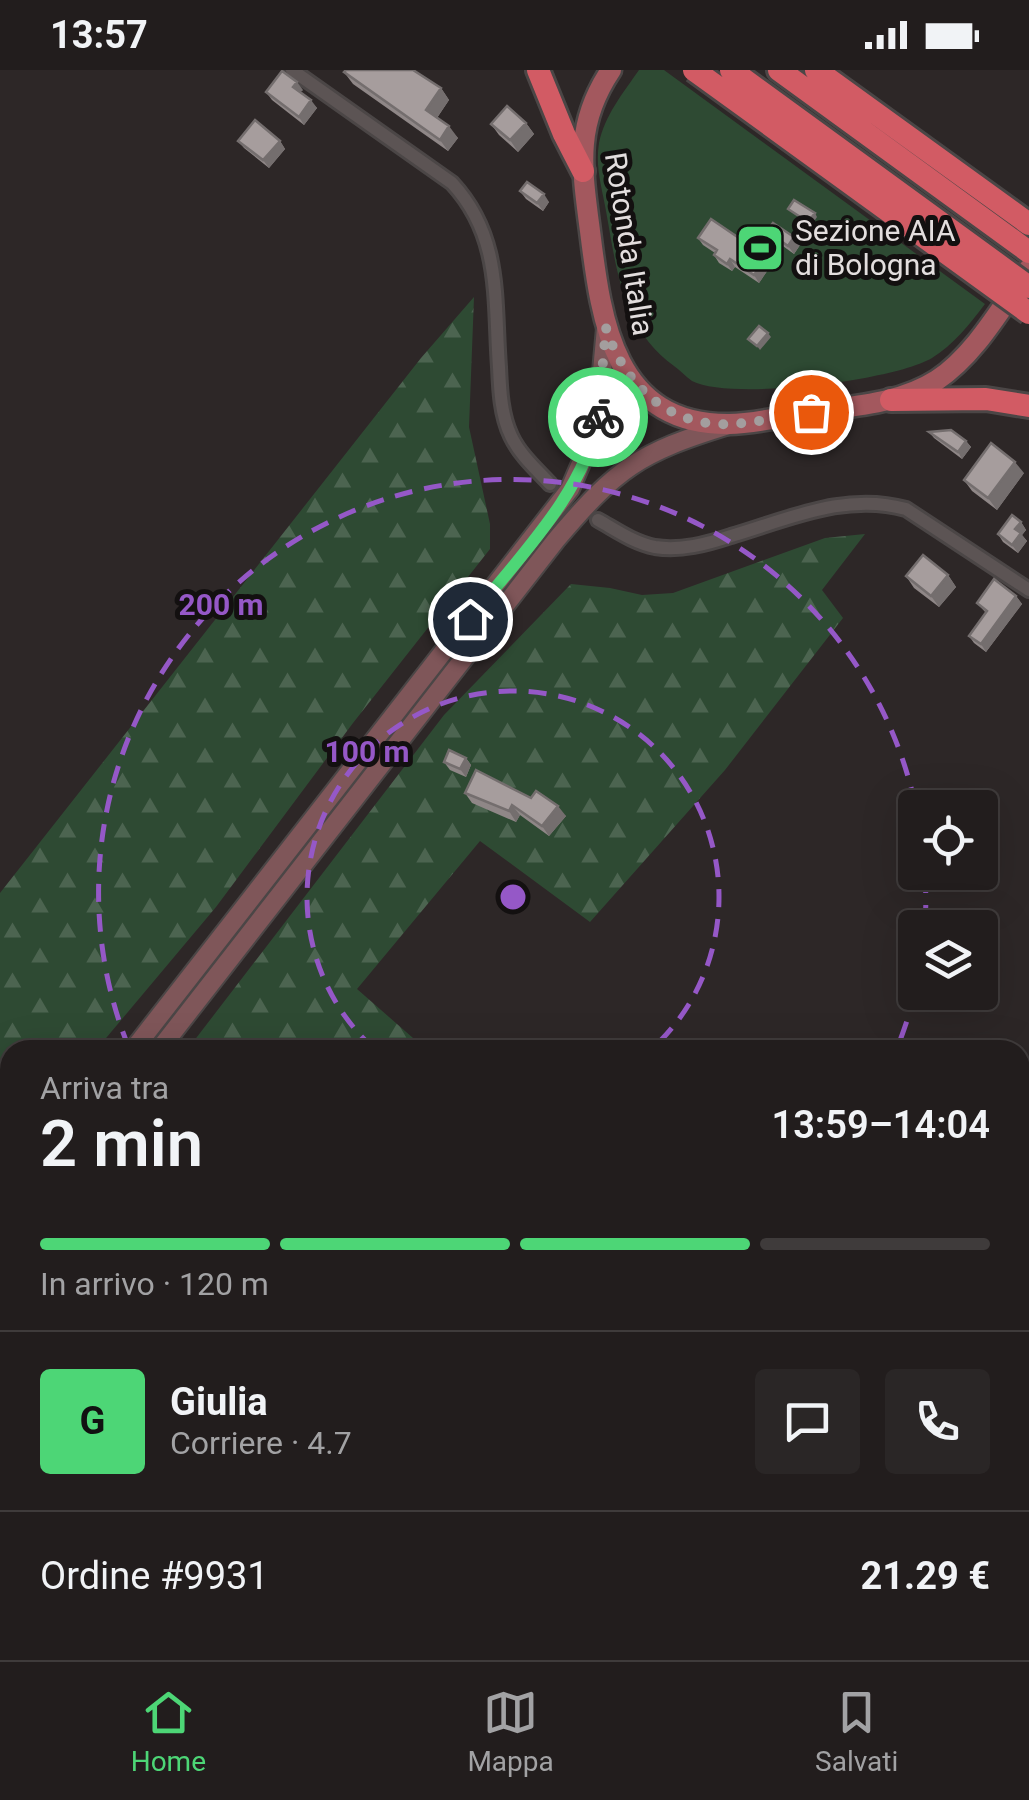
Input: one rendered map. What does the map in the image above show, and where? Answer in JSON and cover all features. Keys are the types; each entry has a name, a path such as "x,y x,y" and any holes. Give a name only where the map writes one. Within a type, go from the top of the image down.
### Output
{"highway":[{"path":"538,70 583,170"},
{"path":"694,70 1029,313"},
{"path":"730,70 1029,287"},
{"path":"779,70 1029,252"},
{"path":"816,70 1029,224"},
{"path":"891,400 986,399 1029,406"}],"main road":[{"name":"Rotonda Italia","path":"611,70 588,112 583,132 583,170 606,328 620,364 658,403 695,419 732,424 891,400 920,389 955,365 1029,269"}],"street":[{"path":"292,70 452,184 480,220 488,244 500,387 510,435 550,484"},
{"path":"141,1040 570,489 589,451 596,426 606,328"},
{"path":"167,1040 598,491 636,461 662,447 732,424"},
{"path":"598,520 636,541 669,548 702,546 841,504 882,502 906,509 1029,590"}],"green space":[{"name":"Sezione AIA di Bologna","path":"639,70 664,70 985,304 940,353 884,374 775,389 712,387 692,381 657,351 633,316 619,276 600,177 598,152 602,133"},
{"path":"474,297 469,427 490,524 490,549 353,723 216,907 104,1040 0,1040 0,893 421,358"},
{"path":"865,534 822,590 843,618 725,770 590,922 480,841 357,989 412,1040 195,1040 444,715 571,584 642,595 673,593 825,538"}],"building":[{"path":"346,70 413,70 441,88 426,110 449,126 440,140"},
{"path":"282,71 297,82 293,87 311,100 299,117 266,92"},
{"path":"507,106 526,123 510,140 491,124"},
{"path":"255,120 280,141 263,160 238,141"},
{"path":"527,182 544,194 537,203 520,191"},
{"path":"794,200 815,213 808,222 788,209"},
{"path":"711,219 767,257 754,275 730,259 727,264 714,255 717,250 698,238"},
{"path":"773,223 794,237 788,246 767,231"},
{"path":"759,326 768,333 757,346 748,339"},
{"path":"951,430 966,441 958,452 929,432"},
{"path":"991,443 1015,462 988,498 964,480"},
{"path":"1012,515 1021,522 1015,529 1021,533 1012,545 998,534"},
{"path":"923,555 948,575 931,596 906,576"},
{"path":"994,579 1016,596 981,644 969,636 987,611 977,603"},
{"path":"449,750 466,758 460,769 444,762"},
{"path":"476,770 531,798 536,791 558,806 542,826 512,805 509,811 465,793"}],"way so far":[{"path":"598,417 606,328 612,349 632,380 676,413 732,424 811,412"}],"place":[{"name":"Sezione AIA di Bologna","path":"760,248"}],"route":[{"path":"470,619 570,489 589,451 598,417"}]}
